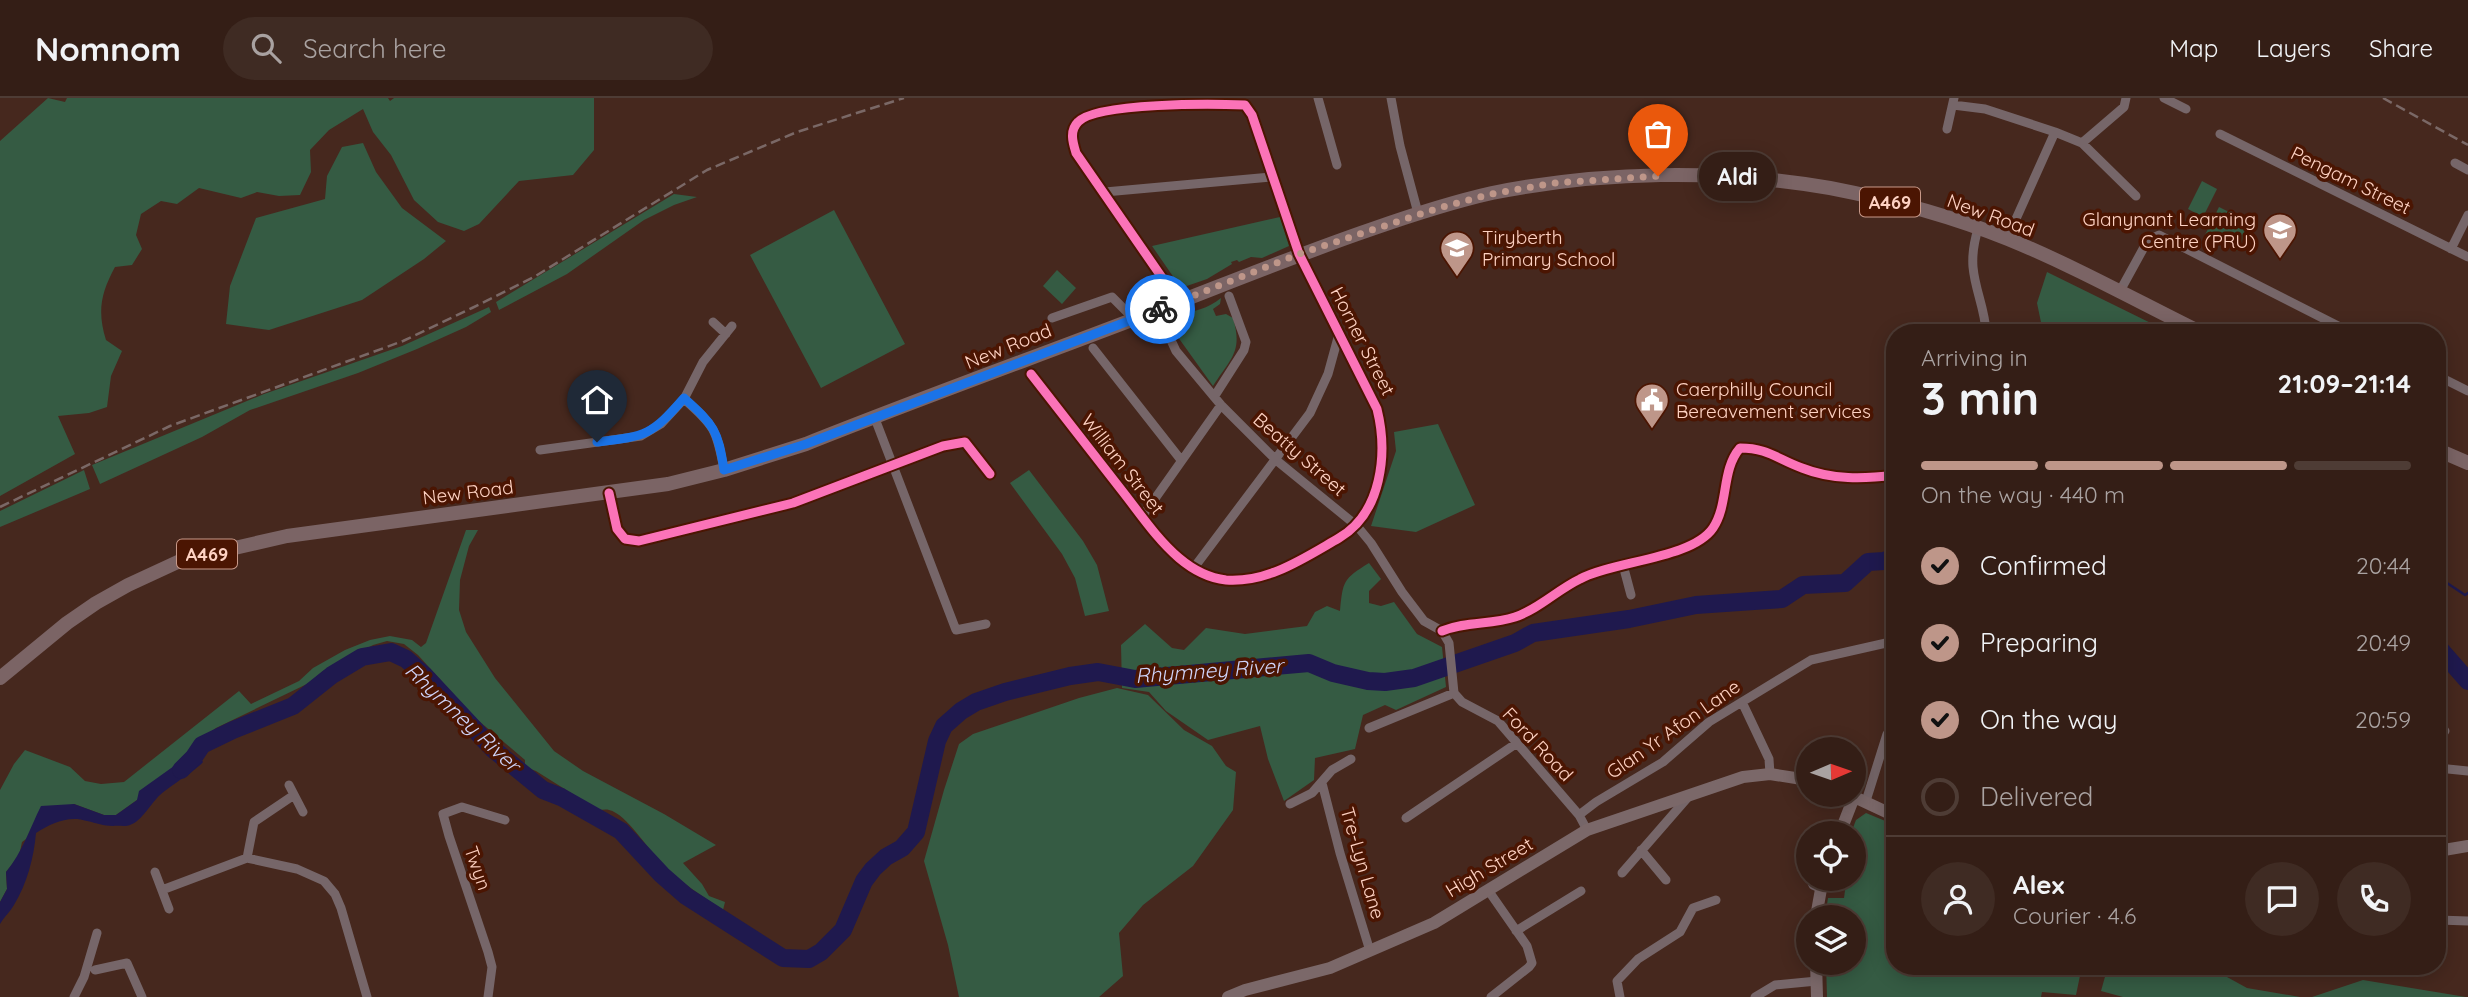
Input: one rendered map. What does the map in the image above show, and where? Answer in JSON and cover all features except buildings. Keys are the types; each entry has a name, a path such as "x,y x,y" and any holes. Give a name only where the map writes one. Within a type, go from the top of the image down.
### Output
{"main road":[{"name":"New Road","path":"0,678 96,603 182,560 287,536 609,493 668,484 724,470 806,444 1299,254 1418,213 1491,194 1554,183 1674,175 1743,178 1830,188 1899,204 2007,239 2184,324"},
{"path":"2446,453 2468,463"},
{"name":"High Street","path":"1228,997 1245,990 1331,968 1434,923 1587,830 1743,777 1770,774 1796,778"},
{"path":"1866,802 1886,812"},
{"path":"2446,850 2468,846"},
{"path":"1816,975 1817,997"}],"street":[{"path":"1318,98 1337,164"},
{"path":"1391,98 1400,146 1418,213"},
{"path":"2082,143 2124,107 2126,98"},
{"path":"2164,98 2186,109"},
{"path":"1947,129 1953,101 2055,132 2082,143 2136,195"},
{"name":"Horner Street","path":"1105,192 1076,153 1072,135 1074,127 1088,115 1133,108 1245,105 1250,109 1299,254 1370,390 1383,430 1378,482 1357,526"},
{"path":"2007,239 2055,132"},
{"name":"Pengam Street","path":"2220,134 2468,257"},
{"path":"2455,163 2468,170"},
{"path":"1177,303 1105,192 1271,177"},
{"path":"2451,249 2468,215"},
{"path":"1978,229 1973,248 1973,269 1986,324"},
{"path":"2120,291 2148,240 2159,235 2334,324"},
{"path":"1214,397 1244,350 1246,342 1229,296"},
{"path":"1052,318 1112,298 1134,319"},
{"name":"Beatty Street","path":"1157,310 1175,351 1221,405 1276,460 1357,526 1424,621 1442,631 1449,643 1454,689"},
{"path":"540,450 641,436 662,424 684,398 703,362 729,330 713,322"},
{"path":"1339,334 1328,374 1318,398 1300,428 1193,569 1226,580 1269,575 1357,526"},
{"path":"1093,348 1181,460"},
{"name":"William Street","path":"1031,374 1165,545 1193,569"},
{"path":"2446,380 2468,391"},
{"path":"684,398 709,420 719,438 724,470"},
{"path":"1142,517 1221,405"},
{"path":"874,416 891,467 956,630 986,624"},
{"path":"609,493 617,529 625,538 639,541 793,503 943,446 965,442 990,474"},
{"path":"1442,631 1458,625 1512,618 1531,611 1581,578 1671,554 1702,538 1713,528 1724,497 1731,458 1740,448 1759,448 1804,469 1831,475 1856,479 1886,476"},
{"path":"1623,565 1631,595"},
{"name":"Glan Yr Afon Lane","path":"1579,815 1663,762 1709,722 1811,660 1886,643"},
{"path":"1369,728 1454,689"},
{"name":"Ford Road","path":"1454,689 1462,702 1498,721 1579,815 1587,830"},
{"path":"1742,702 1769,759 1770,774"},
{"path":"1866,777 1886,736"},
{"path":"1406,818 1517,743"},
{"path":"1290,804 1312,793 1332,770 1350,759"},
{"path":"2446,769 2468,771"},
{"name":"Tre-Lyn Lane","path":"1322,783 1370,951"},
{"path":"289,785 303,812"},
{"path":"1622,873 1690,794"},
{"path":"247,858 254,822 294,795"},
{"name":"Twyn","path":"488,997 492,967 443,814 462,807 505,820"},
{"path":"1641,850 1666,880"},
{"path":"162,890 247,858 297,869 324,881 335,894 341,908 367,997"},
{"path":"155,873 169,909"},
{"path":"1489,890 1527,947 1532,963 1491,997"},
{"path":"1516,931 1581,891"},
{"path":"1620,997 1617,981 1637,959 1680,932 1693,908 1716,900"},
{"path":"2446,920 2468,921"},
{"path":"74,997 84,977 97,933"},
{"path":"95,970 127,963 142,997"},
{"path":"1755,997 1768,987 1816,981"}],"green space":[{"path":"48,98 65,102 67,98 388,98 390,101 394,98 594,98 594,150 573,175 519,181 479,224 464,231 438,222 414,200 391,155 373,132 363,109 329,130 310,150 311,172 300,195 279,196 257,192 241,198 199,188 177,204 161,201 141,214 136,235 142,249 132,265 115,267 106,285 101,311 106,340 122,351 111,376 107,407 89,413 58,416 75,454 0,496 0,141"},
{"path":"363,143 376,172 402,208 446,241 362,300 269,330 226,324 230,286 256,218 325,199 327,176 342,147"},
{"path":"2202,181 2217,189 2203,217 2188,209"},
{"path":"674,194 697,197 644,220 567,274 499,310 496,302"},
{"path":"2219,207 2251,223 2237,251 2205,235"},
{"path":"834,210 905,344 821,388 750,255"},
{"path":"1280,217 1289,246 1262,258 1251,257 1231,262 1232,264 1207,279 1181,288 1152,246"},
{"path":"1057,270 1076,288 1062,304 1043,286"},
{"path":"2047,272 2153,324 2041,324 2037,303"},
{"path":"1221,298 1220,304 1213,309 1216,316 1226,314 1233,318 1237,339 1234,354 1213,386 1175,333 1173,313 1198,310"},
{"path":"489,307 491,312 466,327 358,373 250,410 202,437 100,484 92,465 264,394 402,346"},
{"path":"1438,424 1475,505 1416,532 1371,526 1396,451 1394,432"},
{"path":"84,470 90,489 0,527 0,511"},
{"path":"1029,470 1083,541 1097,565 1109,611 1085,616 1075,578 1062,554 1010,483"},
{"path":"466,530 478,530 469,546 460,580 459,610 466,632 495,678 554,751 583,771 716,845 683,863 709,896 725,902 723,910 669,871 623,818 608,810 598,810 536,771 525,767 525,760 473,716 418,655 404,644 387,641 373,645 323,671 309,683 216,728 192,747 181,761 137,800 116,815 104,815 74,804 22,842 19,856 6,872 7,889 0,902 0,790 25,750 70,767 85,781 101,784 124,782 239,691 251,704 299,681 313,668 345,650 370,640 390,636 412,640 421,647 426,643"},
{"path":"1369,563 1381,579 1369,591 1369,603 1381,606 1394,602 1417,634 1442,647 1446,687 1396,710 1385,705 1363,715 1355,749 1315,758 1314,780 1284,801 1268,759 1260,726 1208,740 1166,711 1149,692 1122,688 1121,645 1145,624 1172,648 1184,650 1206,628 1245,634 1307,626 1315,612 1327,606 1340,611 1342,593 1349,577"},
{"path":"1117,688 1148,695 1184,730 1212,746 1226,766 1236,772 1233,810 1193,866 1143,905 1119,933 1123,976 1099,997 959,997 948,945 924,861 959,744 973,734"},
{"path":"1866,813 1886,821 1886,975 2080,975 2076,995 2042,992 2041,997 1827,997 1826,975 1866,975 1866,905 1827,905 1828,898 1844,898 1845,891 1866,891 1866,821 1856,821"},
{"path":"2105,975 2223,975 2247,988 2300,997 2123,997 2101,991"},
{"path":"2363,980 2466,997 2312,997"}],"shaded area":[{"path":"192,747 203,762 160,795 134,823 109,826 80,819 67,820 54,823 36,833 32,861 23,888 0,924 0,902 7,889 6,872 21,849 41,806 74,804 104,815 116,815 137,800 139,791 181,761"}],"waterway":[{"name":"Rhymney River","path":"181,770 202,745 293,706 332,675 362,657 391,652 406,659 424,675 493,749 543,790 561,797 621,831 662,875 686,896 783,958 809,959 821,952 843,930 864,881 873,869 902,848 916,832 937,741 944,726 976,702 1070,676 1098,672 1135,679 1309,663 1333,673 1368,681 1385,682 1414,678 1515,643 1533,633 1629,619 1696,605 1782,599 1803,585 1845,583 1868,562 1886,560"},
{"path":"2446,583 2465,595 2468,593"},
{"name":"Rhymney River","path":"2446,656 2468,681"}],"railway":[{"path":"0,507 170,426 403,341 534,277 707,170 797,132 904,98"},
{"path":"2383,98 2468,145"}],"cycle path":[{"path":"1031,374 1156,535 1189,566 1226,580 1256,578 1285,568 1339,538 1365,513 1378,481 1382,444 1377,409 1299,254 1252,115 1245,105 1157,106 1108,111 1089,115 1073,129 1076,153 1177,303"},
{"path":"609,493 617,529 625,539 639,541 793,503 943,446 965,442 990,474"},
{"path":"1442,631 1515,617 1594,573 1670,553 1703,538 1718,519 1730,466 1740,448 1765,452 1825,475 1860,478 1886,476"}],"way so far":[{"path":"1160,309 1299,254 1418,213 1491,194 1554,183 1658,176"}],"place":[{"name":"Aldi","path":"1658,176"},
{"name":"Glanynant Learning Centre (PRU)","path":"2280,260"},
{"name":"Tiryberth Primary School","path":"1457,278"},
{"name":"Caerphilly Council Bereavement services","path":"1652,430"}],"route":[{"path":"597,442 641,436 662,424 684,398 709,420 719,438 724,470 806,444 1160,309"}]}
